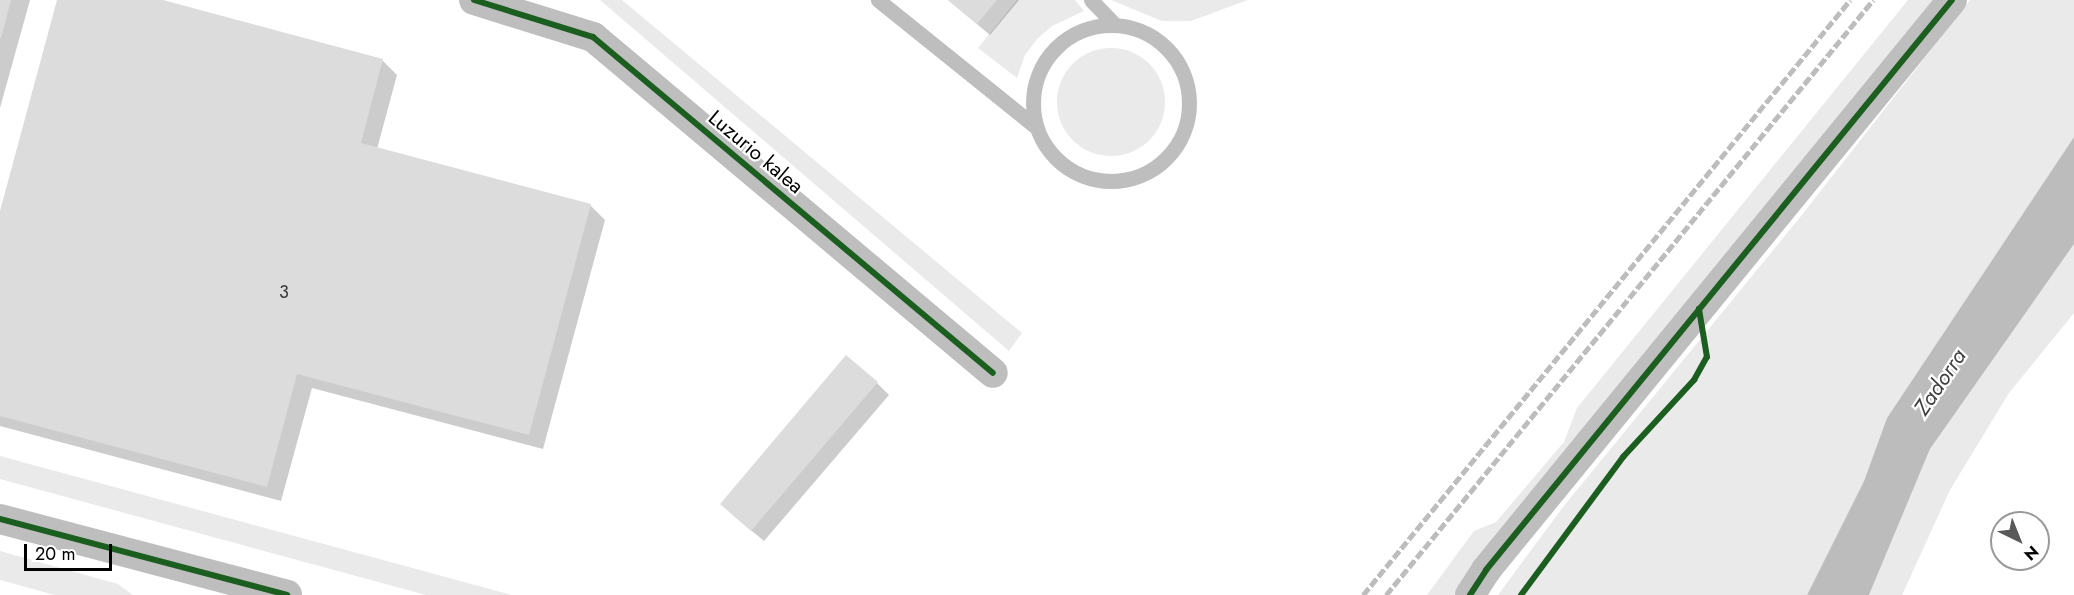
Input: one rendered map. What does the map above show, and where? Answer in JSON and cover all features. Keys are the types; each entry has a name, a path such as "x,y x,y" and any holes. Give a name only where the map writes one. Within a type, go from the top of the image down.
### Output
{"street":[{"name":"Luzurio kalea","path":"474,0 592,37 993,373"},
{"path":"1470,595 1486,570 1952,0"},
{"path":"0,519 239,590 286,595"}],"lane":[{"path":"878,0 1036,127 1050,153 1073,172 1104,181 1137,177 1164,160 1183,134 1190,102 1183,70 1164,43 1140,29 1113,23 1076,32 1047,55 1033,90 1036,127"},
{"path":"1091,0 1113,23"}],"path":[{"path":"1521,595 1623,457 1694,380 1707,357 1699,309"}],"shaded area":[{"path":"600,0 622,0 1022,333 1009,351"},
{"path":"1017,0 1075,0 1084,11 1052,26 1037,39 1025,55 1017,78 978,48"},
{"path":"1111,0 1248,0 1191,21 1162,21"},
{"path":"1908,0 1933,0 1600,408 1454,595 1427,595 1474,531 1496,522 1564,442 1577,408"},
{"path":"1970,0 2074,0 2074,137 1887,418 1864,481 1807,595 1498,595 1563,507 1801,216"},
{"path":"1111,48 1132,52 1149,64 1161,81 1165,102 1161,123 1149,140 1132,152 1111,156 1090,152 1073,140 1061,123 1057,102 1061,81 1073,64 1090,52"},
{"path":"2074,244 2074,313 2009,393 1950,490 1902,595 1869,595 1930,449"},
{"path":"0,456 512,595 426,595 0,479"},
{"path":"0,551 118,584 133,595 55,595 0,580"}],"water":[{"name":"Zadorra","path":"2074,137 2074,244 1930,449 1869,595 1807,595 1864,481 1887,418"}],"building":[{"path":"0,0 11,0 1,38 0,38"},
{"path":"57,0 163,0 383,59 361,143 591,204 529,435 297,374 267,487 0,416 0,211"},
{"path":"948,0 997,0 977,24"},
{"path":"846,355 878,382 751,531 720,504"}],"railway":[{"path":"1363,595 1850,0"},
{"path":"1386,595 1873,0"}],"cycle path":[{"path":"474,0 593,37 993,373"},
{"path":"1470,595 1486,570 1952,0"},
{"path":"1521,595 1623,457 1694,380 1707,357 1699,309"},
{"path":"0,519 287,595"}]}
